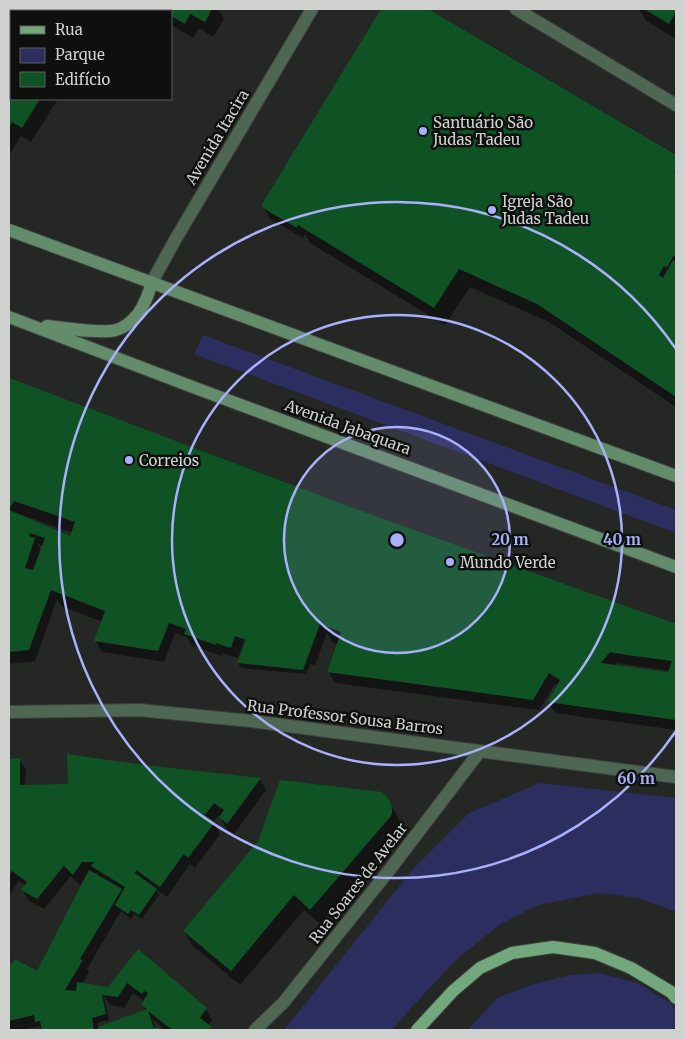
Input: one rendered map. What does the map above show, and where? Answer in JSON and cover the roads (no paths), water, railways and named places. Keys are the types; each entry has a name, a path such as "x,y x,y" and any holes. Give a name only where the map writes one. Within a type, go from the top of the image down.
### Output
{"main road":[{"path":"9,230 676,476"},
{"path":"32,325 103,331 118,330 137,315 148,295 152,282"},
{"name":"Avenida Jabaquara","path":"9,316 198,389 676,567"},
{"path":"417,1030 453,991 480,968 512,952 553,947 595,953 631,968 671,992 676,998"}],"street":[{"name":"Avenida Itacira","path":"152,282 312,9"},
{"path":"516,9 676,105"},
{"name":"Rua Professor Sousa Barros","path":"9,712 139,710 251,721 676,778"},
{"name":"Rua Soares de Avelar","path":"255,1030 283,1003 391,868 480,751"}],"place":[{"name":"Santuário São Judas Tadeu","path":"423,131"},
{"name":"Igreja São Judas Tadeu","path":"492,210"},
{"name":"Correios","path":"129,460"},
{"name":"Mundo Verde","path":"450,562"}]}
